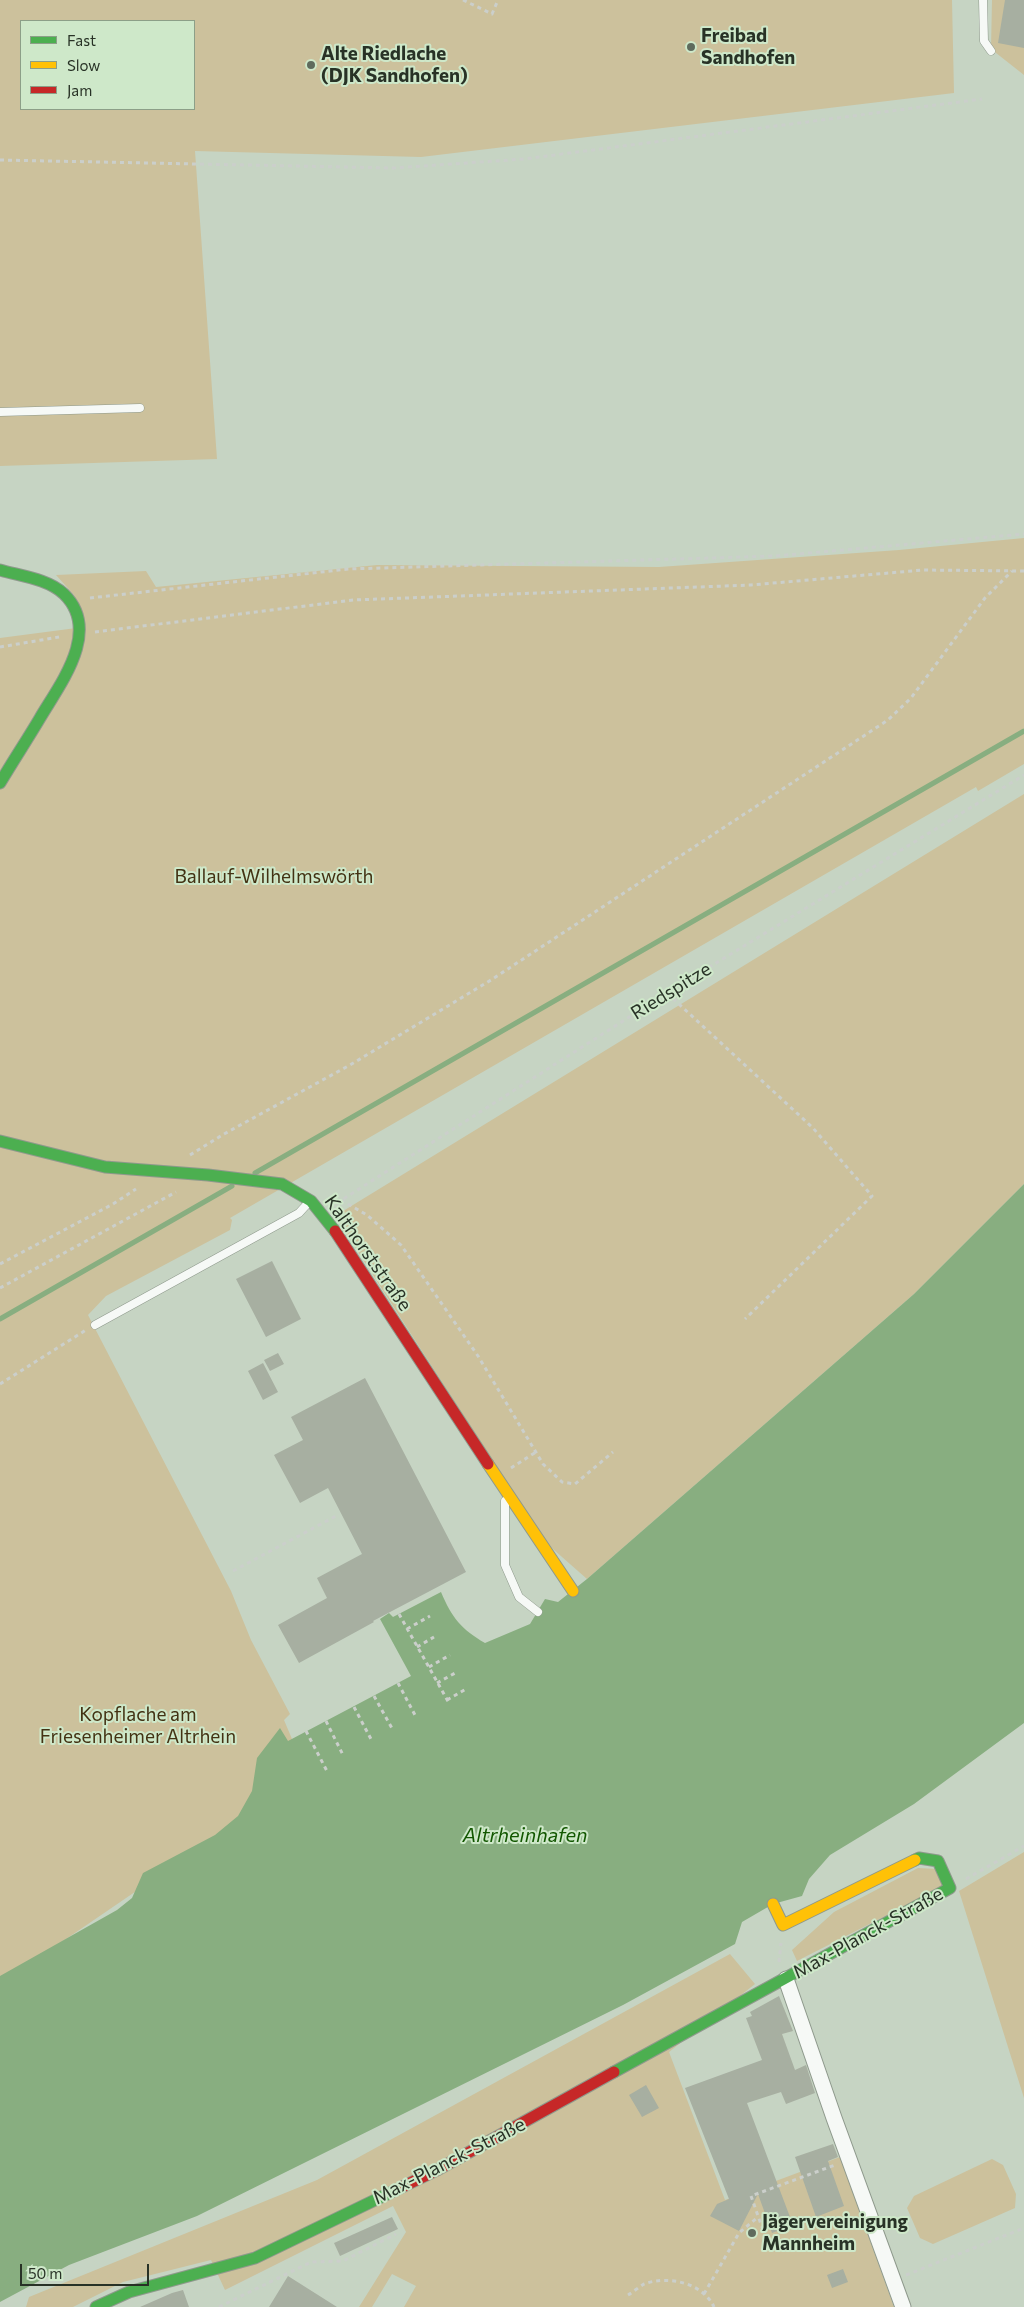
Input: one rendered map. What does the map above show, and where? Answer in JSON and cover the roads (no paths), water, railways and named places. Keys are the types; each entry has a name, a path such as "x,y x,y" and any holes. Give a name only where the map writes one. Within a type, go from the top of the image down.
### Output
{"street":[{"path":"0,570 52,586 70,600 78,619 79,634 77,652 71,667 0,783"},
{"name":"Kalthorststraße","path":"0,1141 105,1167 208,1175 282,1184 310,1201 321,1211 354,1257 504,1491 573,1591"},
{"name":"Max-Planck-Straße","path":"96,2307 129,2292 263,2254 437,2170 950,1888 938,1861 919,1858 783,1925 773,1904"},
{"name":"Max-Planck-Straße","path":"786,1979 903,2307"}],"lane":[{"path":"983,0 984,41 991,51"},
{"path":"0,412 140,408"},
{"path":"94,1325 299,1213 310,1201"},
{"path":"504,1491 505,1564 519,1597 538,1612"}],"water":[{"name":"Altrheinhafen","path":"1024,1184 1024,1723 914,1804 830,1855 809,1879 802,1896 773,1904 742,1922 735,1944 623,2005 197,2216 69,2265 0,2302 0,1976 117,1910 132,1898 143,1873 215,1835 238,1816 252,1791 257,1758 280,1728 288,1741 411,1676 380,1619 389,1613 393,1617 441,1592 453,1616 463,1628 485,1643 530,1624 545,1599 558,1602 587,1579 914,1294"}],"waterway":[{"path":"255,1173 1024,731"},
{"path":"0,1319 232,1186"}],"place":[{"name":"Freibad Sandhofen","path":"691,47"},
{"name":"Alte Riedlache (DJK Sandhofen)","path":"311,65"},
{"name":"Jägervereinigung Mannheim","path":"752,2233"}],"park label":[{"name":"Ballauf-Wilhelmswörth","path":"274,877"},
{"name":"Kopflache am Friesenheimer Altrhein","path":"138,1726"}]}
